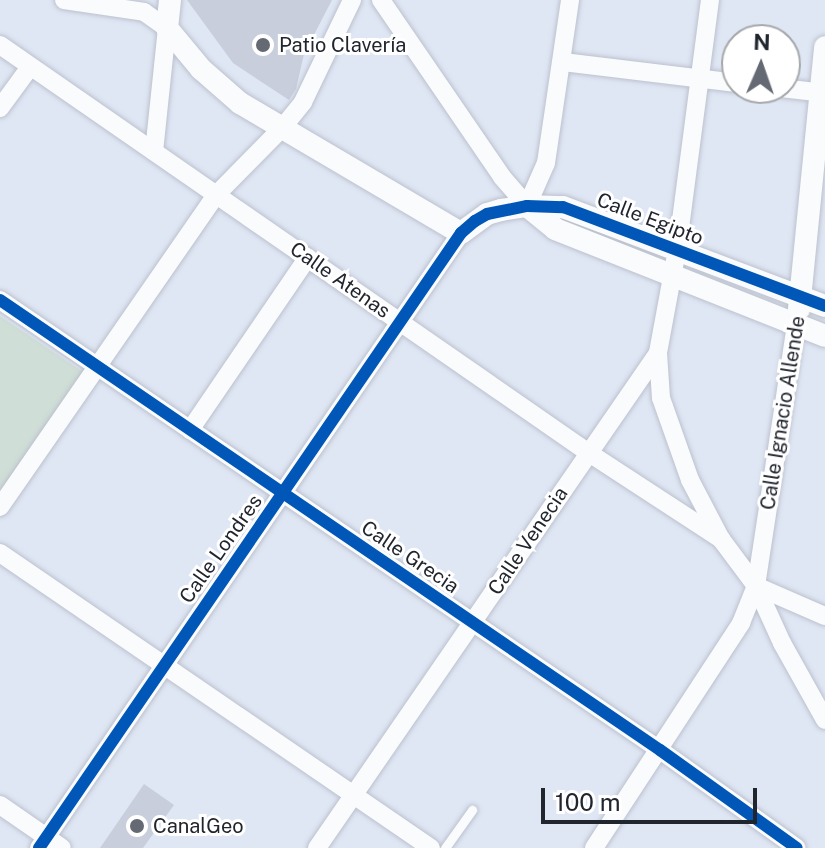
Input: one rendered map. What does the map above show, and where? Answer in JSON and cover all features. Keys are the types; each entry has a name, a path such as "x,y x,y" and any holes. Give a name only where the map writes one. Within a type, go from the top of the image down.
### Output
{"street":[{"path":"64,0 144,12 167,28 201,69 230,95 461,233"},
{"path":"154,151 170,0"},
{"path":"0,507 215,196 283,127 303,102 352,0"},
{"path":"381,0 502,177 527,206 555,229 672,278 825,336"},
{"path":"527,206 546,163 570,0"},
{"path":"710,0 677,250 658,353 661,398 690,480 721,539 756,586 782,643 825,720"},
{"name":"Calle Atenas","path":"0,45 589,453 721,539"},
{"name":"Calle Ignacio Allende","path":"594,848 741,623 756,586 800,298 825,47"},
{"path":"563,62 721,81"},
{"path":"0,108 30,67"},
{"path":"801,90 822,93"},
{"name":"Calle Egipto","path":"461,233 487,214 527,206 563,207 825,306"},
{"name":"Calle Londres","path":"49,844 164,666 461,233"},
{"path":"190,430 308,257"},
{"name":"Calle Grecia","path":"0,300 660,750 797,848"},
{"name":"Calle Venecia","path":"317,848 658,353"},
{"path":"0,553 431,848"},
{"path":"756,586 825,616"},
{"path":"0,805 49,844"}],"lane":[{"path":"445,848 472,810"}],"shaded area":[{"path":"0,316 83,372 0,491"}],"building":[{"name":"Patio Clavería","path":"187,0 332,0 304,54 296,89 289,100 233,63"},
{"name":"CanalGeo","path":"144,784 174,805 143,848 100,848"}],"cycle path":[{"path":"39,848 461,233 475,221 487,214 527,206 563,207 825,306"},
{"path":"0,300 660,750 797,848"}],"place":[{"name":"Patio Clavería","path":"263,45"},
{"name":"CanalGeo","path":"137,826"}]}
